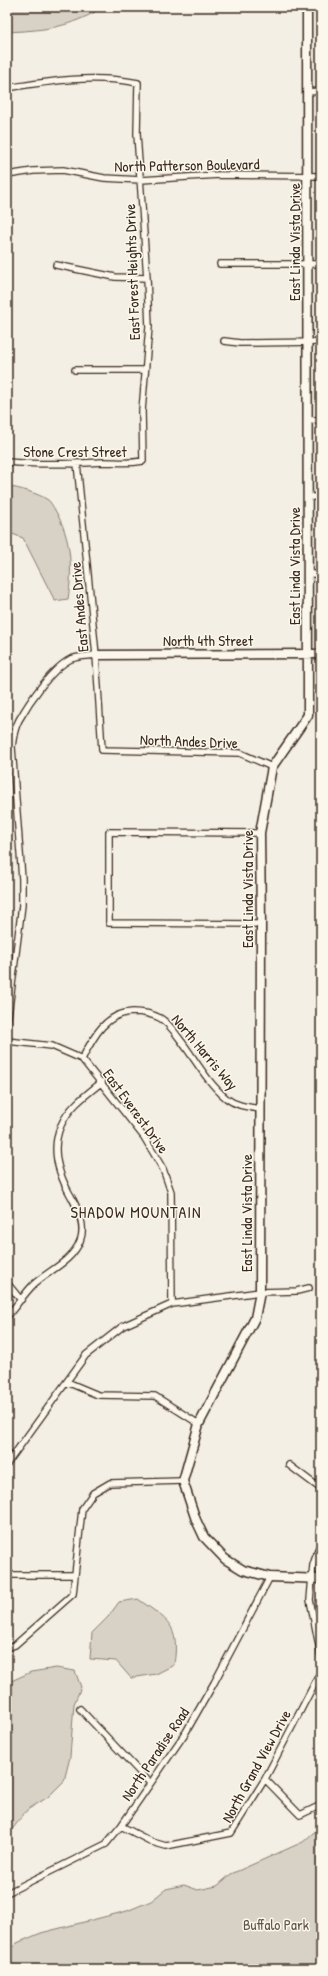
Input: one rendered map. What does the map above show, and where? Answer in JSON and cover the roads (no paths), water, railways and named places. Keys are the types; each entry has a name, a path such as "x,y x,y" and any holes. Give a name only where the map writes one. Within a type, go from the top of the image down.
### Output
{"street":[{"name":"East Linda Vista Drive","path":"182,1481 199,1424 255,1318 260,1292 260,833 272,767 308,715 307,7"},
{"name":"East Forest Heights Drive","path":"7,88 56,81 88,79 119,80 138,84 137,134 149,327 142,411 143,460"},
{"path":"307,92 321,91"},
{"name":"North Patterson Boulevard","path":"7,175 33,171 63,170 104,178 141,180 219,175 321,176"},
{"path":"220,264 321,264"},
{"path":"56,265 115,277 147,278"},
{"path":"224,341 240,343 321,342"},
{"path":"76,370 145,370"},
{"path":"308,420 321,420"},
{"name":"Stone Crest Street","path":"7,462 31,464 106,462 127,464 143,460"},
{"name":"East Andes Drive","path":"77,463 96,655 102,750"},
{"path":"307,497 321,497"},
{"path":"308,574 321,574"},
{"name":"North 4th Street","path":"96,655 321,654"},
{"path":"7,1025 22,905 22,879 12,747 14,733 19,721 28,707 60,666 72,659 96,655"},
{"name":"North Andes Drive","path":"102,750 240,753 272,767"},
{"path":"260,833 109,832 109,923 261,924"},
{"name":"North Harris Way","path":"82,1059 95,1034 111,1019 129,1012 150,1015 160,1018 171,1027 213,1084 226,1098 244,1107 260,1109"},
{"name":"East Everest Drive","path":"7,1041 52,1046 82,1059 102,1082 144,1137 168,1181 171,1192 172,1304"},
{"path":"7,1317 32,1286 74,1253 80,1240 82,1225 78,1209 59,1172 56,1158 56,1145 66,1116 76,1104 102,1082"},
{"path":"7,1283 21,1300"},
{"path":"7,1464 86,1356 123,1326 172,1304 260,1292 298,1292 309,1288"},
{"path":"67,1382 98,1395 155,1396 199,1424"},
{"path":"289,1465 321,1489"},
{"path":"7,1648 15,1645 72,1594 82,1509 93,1493 110,1483 182,1481 196,1520 204,1537 225,1559 244,1570 270,1577 321,1579"},
{"path":"321,1541 313,1565 310,1600 321,1656"},
{"path":"7,1574 75,1575"},
{"name":"North Paradise Road","path":"7,1893 106,1844 121,1826 186,1732 214,1683 270,1577"},
{"name":"North Grand View Drive","path":"121,1826 152,1842 166,1846 231,1833 265,1779 321,1671"},
{"path":"80,1709 150,1784"},
{"path":"265,1779 300,1816 321,1805"}],"district":[{"name":"SHADOW MOUNTAIN","path":"136,1212"}],"park label":[{"name":"Buffalo Park","path":"276,1924"}]}
